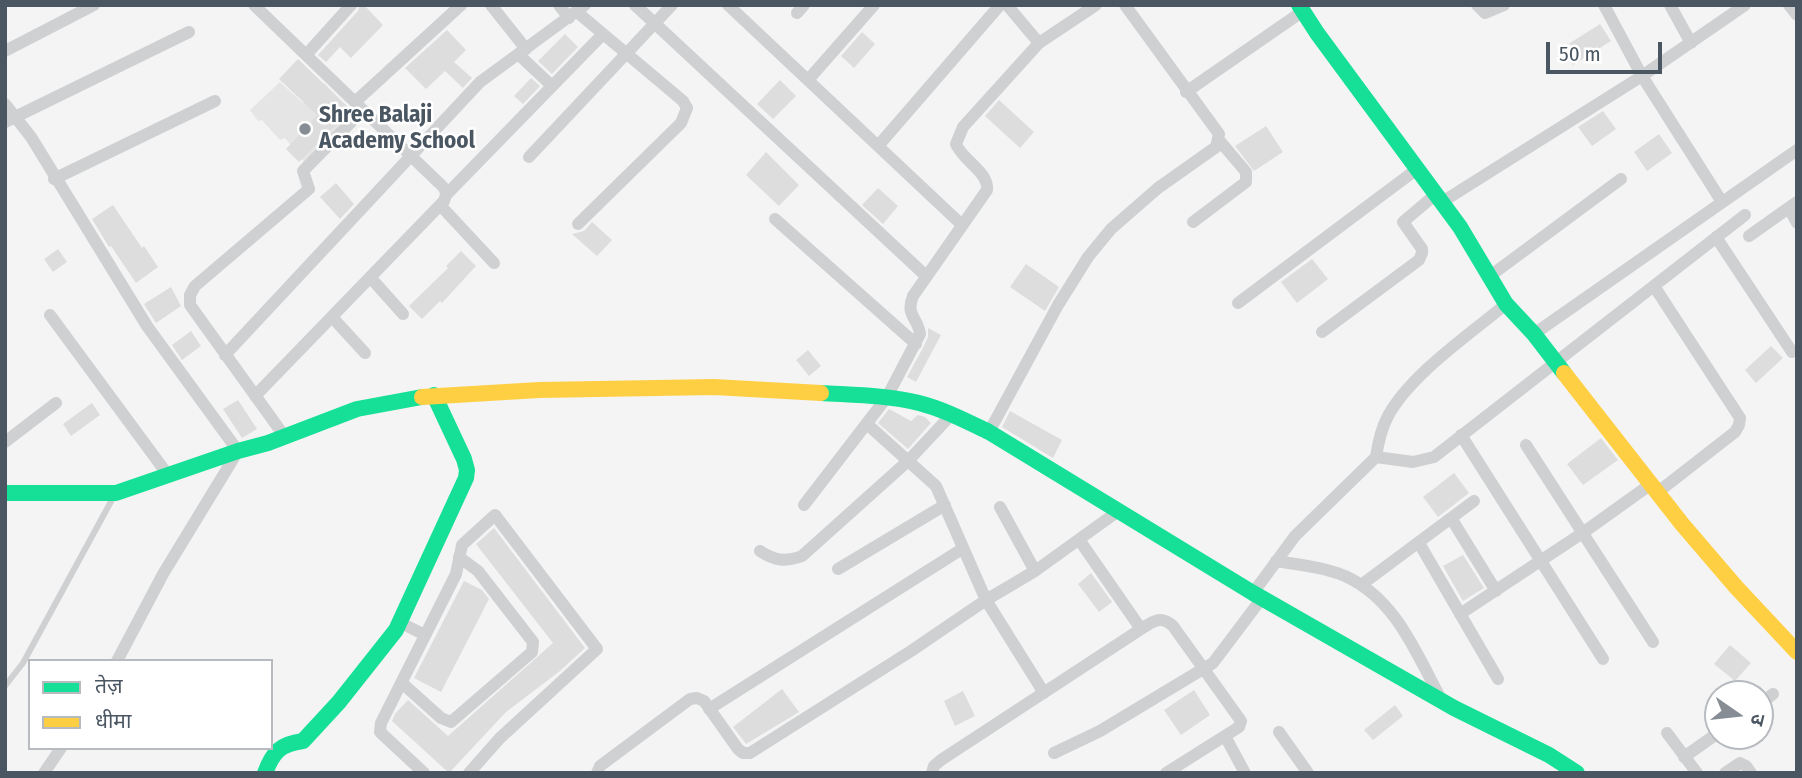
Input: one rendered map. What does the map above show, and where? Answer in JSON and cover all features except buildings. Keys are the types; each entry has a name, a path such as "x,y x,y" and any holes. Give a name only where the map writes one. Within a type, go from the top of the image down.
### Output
{"street":[{"path":"5,51 94,5"},
{"path":"254,5 445,188 443,200 494,263"},
{"path":"265,16 277,5"},
{"path":"306,55 351,5"},
{"path":"285,437 190,305 190,295 195,286 309,189 303,171 359,106 461,5"},
{"path":"491,5 522,52 552,86"},
{"path":"559,5 577,12 687,108 681,123 578,224"},
{"path":"635,5 925,275"},
{"path":"530,156 672,5"},
{"path":"808,80 874,5"},
{"path":"878,146 1000,5"},
{"path":"1007,5 1039,43"},
{"path":"804,505 887,397 916,344 919,327 909,306 925,275 985,195 988,185 985,179 956,144 963,127 1039,43 1096,5"},
{"path":"989,432 1087,257 1121,221 1158,188 1216,147 1219,140 1219,134 1125,5"},
{"path":"1477,5 1485,13 1504,5"},
{"path":"1604,5 1642,76 1722,202"},
{"path":"1670,5 1690,43"},
{"path":"1322,332 1419,260 1422,249 1403,222 1642,76 1690,43 1730,10 1745,5"},
{"path":"1789,5 1797,15"},
{"path":"735,7 962,225"},
{"path":"1186,92 1301,8 1460,227 1506,304 1534,334 1682,524 1735,587 1797,652"},
{"path":"225,355 480,82 577,12"},
{"path":"10,119 189,32"},
{"path":"255,396 602,35"},
{"path":"54,179 215,101"},
{"path":"5,104 10,119 31,137 54,179 147,326 238,451"},
{"path":"1193,222 1246,182 1246,172 1219,140"},
{"path":"1534,334 1797,150"},
{"path":"1238,303 1417,169"},
{"path":"1490,276 1621,178"},
{"path":"1749,236 1793,205 1797,223"},
{"path":"1376,457 1413,462 1434,457 1745,215"},
{"path":"775,219 916,344"},
{"path":"1716,237 1792,352"},
{"path":"370,277 403,314"},
{"path":"1460,614 1655,488 1735,432 1740,418 1654,286"},
{"path":"1055,752 1100,731 1213,663 1228,645 1276,561 1295,536 1376,457 1379,438 1388,416 1403,394 1420,376 1506,304"},
{"path":"50,315 168,475"},
{"path":"332,317 365,353"},
{"path":"5,493 116,493 358,410 396,400 434,395 714,387 887,397 919,403 952,414 989,432 1257,596 1565,770"},
{"path":"265,773 273,753 287,743 303,741 339,702 396,630 466,478 467,470 434,395"},
{"path":"5,442 56,403"},
{"path":"760,551 771,559 788,561 802,556 908,461 952,414"},
{"path":"867,424 936,486 986,600 1044,693"},
{"path":"1461,435 1602,659"},
{"path":"1526,445 1653,642"},
{"path":"118,659 163,574 238,451"},
{"path":"1362,585 1474,501"},
{"path":"838,569 945,505"},
{"path":"1000,507 1035,571"},
{"path":"597,773 600,766 690,699 697,698 704,701 738,749 743,753 750,753 1035,571 1080,541 1116,512"},
{"path":"424,773 380,732 381,723 456,574 461,545 495,515 597,649 500,738 469,773"},
{"path":"1451,518 1496,591"},
{"path":"1080,541 1141,629"},
{"path":"1419,542 1498,679"},
{"path":"709,709 962,549"},
{"path":"401,682 441,718 451,722 532,652 533,642 478,571 459,557"},
{"path":"1276,561 1315,567 1343,576 1362,585 1383,601 1401,625 1442,701"},
{"path":"932,773 934,766 941,760 1157,619 1167,621 1241,721 1239,727 1166,773"},
{"path":"399,622 425,635"},
{"path":"1279,732 1308,773"},
{"path":"1667,733 1697,773"},
{"path":"1225,736 1245,773"},
{"path":"1684,757 1704,743"},
{"path":"44,773 60,750"},
{"path":"1726,773 1740,763 1751,773"}],"lane":[{"path":"5,686 23,663 116,493"}],"shaded area":[{"name":"Shree Balaji Academy School","path":"280,82 303,103 324,83 354,114 306,164 285,138 280,140 262,120 258,121 250,110"}],"traffic: fast":[{"path":"1299,5 1460,227 1506,304 1534,334 1564,373"},
{"path":"821,393 907,400 946,412 989,432 1253,593 1454,708 1549,755 1577,773"},
{"path":"265,773 278,750 288,744 303,741 339,702 396,630 466,478 464,459 434,395"},
{"path":"5,493 116,493 268,443 357,409 422,397"}],"traffic: slow":[{"path":"1564,373 1682,524 1797,652"},
{"path":"422,397 539,390 714,387 821,393"}],"place":[{"name":"Shree Balaji Academy School","path":"305,129"}]}
